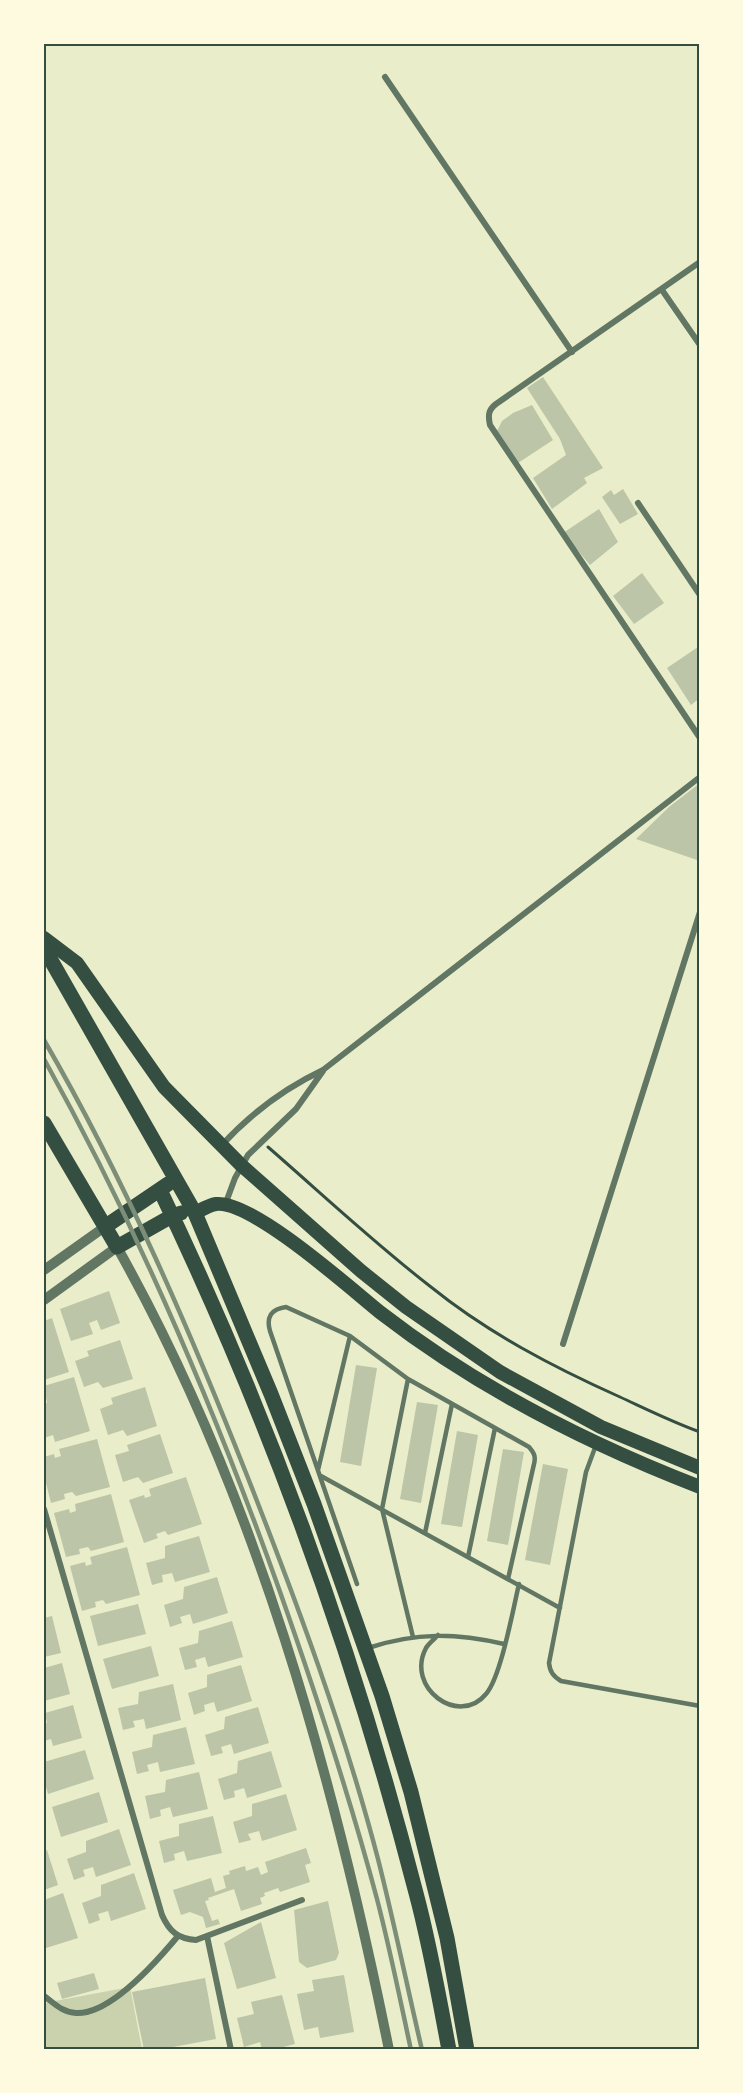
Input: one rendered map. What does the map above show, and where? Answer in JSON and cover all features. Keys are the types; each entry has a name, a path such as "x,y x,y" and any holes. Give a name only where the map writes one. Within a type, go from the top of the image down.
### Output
{"highway":[{"path":"44,948 195,1213 314,1504 397,1744 436,1889 467,2049"},
{"path":"44,1123 117,1247 172,1216 195,1213"},
{"path":"106,1226 175,1179"},
{"path":"160,1190 237,1363 278,1464 336,1626 384,1775 417,1894 449,2049"}],"main road":[{"path":"44,938 77,963 164,1087 221,1146 245,1160 361,1271 452,1341 500,1372 570,1411 653,1450 699,1468"},
{"path":"195,1213 214,1204 245,1211 268,1224 394,1322 467,1373 543,1418 596,1444 699,1488"}],"street":[{"path":"385,77 572,352"},
{"path":"699,263 490,409 488,416 490,425 699,738"},
{"path":"662,290 699,345"},
{"path":"638,503 699,595"},
{"path":"221,1146 243,1123 281,1093 323,1070 699,777"},
{"path":"563,1344 699,912"},
{"path":"225,1205 245,1160 296,1109 323,1070"},
{"path":"44,1270 106,1226"},
{"path":"44,1300 117,1247 154,1317 201,1418 274,1610 308,1716 352,1879 389,2049"},
{"path":"44,1509 162,1915 168,1927 178,1936 196,1940 302,1900"},
{"path":"44,1996 60,2009 75,2013 91,2012 133,1984 157,1962 178,1936"},
{"path":"207,1936 231,2049"}],"lane":[{"path":"357,1584 268,1323 270,1314 277,1308 286,1306 350,1336 408,1379 529,1447 535,1457 508,1579"},
{"path":"319,1473 350,1336"},
{"path":"408,1379 382,1509 413,1637"},
{"path":"425,1533 452,1404"},
{"path":"468,1557 495,1428"},
{"path":"596,1444 586,1472 549,1663 550,1671 561,1681 699,1706"},
{"path":"319,1473 560,1608"},
{"path":"438,1635 426,1648 421,1664 424,1682 433,1697 450,1706 469,1705 485,1695 495,1679 519,1584"},
{"path":"366,1649 413,1637 438,1635 471,1637 504,1644"}],"path":[{"path":"260,1144 431,1288 509,1341 574,1376 699,1432"}],"green space":[{"path":"130,1987 142,2049 44,2049 44,2003"}],"building":[{"path":"543,377 603,468 584,478 587,483 552,509 533,478 566,455 560,439 527,388"},
{"path":"532,405 553,440 518,463 497,431 502,421 513,413"},
{"path":"623,489 638,514 620,524 602,497 611,490 614,495"},
{"path":"599,509 618,542 590,565 563,533"},
{"path":"642,573 664,603 634,624 613,596"},
{"path":"698,647 700,649 700,698 691,705 667,668"},
{"path":"700,783 700,861 636,839 669,807"},
{"path":"109,1291 120,1323 101,1330 97,1320 89,1323 93,1334 71,1341 60,1309"},
{"path":"52,1318 69,1372 44,1380 44,1321"},
{"path":"120,1340 133,1379 103,1388 98,1382 84,1387 75,1361 89,1356 87,1351"},
{"path":"356,1365 377,1368 361,1466 340,1462"},
{"path":"74,1377 90,1431 55,1442 53,1435 44,1438 44,1404 47,1403 44,1386"},
{"path":"145,1387 157,1426 127,1436 123,1430 108,1435 100,1409 113,1404 111,1398"},
{"path":"417,1402 438,1405 421,1503 400,1499"},
{"path":"457,1431 478,1435 462,1527 441,1524"},
{"path":"160,1434 173,1473 143,1483 138,1477 123,1482 115,1455 129,1451 127,1445"},
{"path":"97,1439 110,1487 76,1496 72,1492 64,1494 65,1499 51,1503 44,1475 44,1457 54,1454 55,1458 61,1456 59,1449"},
{"path":"503,1449 524,1452 508,1545 487,1541"},
{"path":"543,1464 568,1469 550,1565 525,1560"},
{"path":"186,1477 202,1524 168,1535 165,1531 156,1534 158,1538 144,1543 129,1500 144,1495 145,1498 151,1496 149,1489"},
{"path":"111,1494 124,1542 91,1551 88,1547 79,1549 80,1554 66,1557 54,1513 69,1509 70,1513 76,1511 75,1504"},
{"path":"199,1536 210,1572 175,1582 172,1573 162,1575 163,1582 152,1585 146,1563 165,1558 165,1546"},
{"path":"127,1547 140,1595 106,1604 103,1600 95,1602 96,1607 82,1611 70,1566 85,1562 86,1566 92,1564 90,1557"},
{"path":"217,1577 228,1613 193,1624 190,1614 180,1617 182,1623 170,1627 164,1605 183,1599 184,1587"},
{"path":"138,1604 146,1634 98,1646 90,1616"},
{"path":"52,1616 61,1653 44,1657 44,1618"},
{"path":"232,1621 243,1657 208,1667 205,1657 195,1660 197,1667 185,1670 179,1648 198,1643 199,1631"},
{"path":"151,1646 159,1676 112,1689 103,1659"},
{"path":"62,1663 70,1694 44,1701 44,1668"},
{"path":"241,1665 252,1701 217,1712 214,1702 204,1705 205,1711 194,1715 188,1693 207,1687 207,1675"},
{"path":"173,1684 181,1720 146,1729 144,1719 133,1721 135,1727 123,1730 118,1708 138,1704 139,1692"},
{"path":"73,1705 82,1738 53,1746 51,1739 44,1741 44,1724 47,1723 45,1713"},
{"path":"258,1707 269,1743 234,1754 231,1744 221,1747 223,1753 211,1756 205,1735 224,1729 225,1717"},
{"path":"186,1727 195,1764 160,1772 158,1762 147,1765 149,1771 137,1774 132,1752 152,1747 153,1735"},
{"path":"85,1750 94,1779 48,1794 44,1780 44,1762"},
{"path":"271,1751 282,1787 247,1798 244,1788 234,1791 235,1797 224,1800 218,1779 237,1773 238,1761"},
{"path":"199,1772 208,1809 173,1817 170,1807 160,1810 161,1816 150,1819 145,1796 165,1792 166,1780"},
{"path":"99,1792 108,1822 61,1837 52,1807"},
{"path":"286,1794 297,1830 262,1841 259,1831 248,1834 251,1840 239,1843 233,1822 252,1816 252,1804"},
{"path":"213,1816 222,1853 187,1861 184,1851 174,1854 175,1860 164,1863 159,1841 179,1836 179,1824"},
{"path":"119,1829 131,1865 96,1877 93,1867 83,1870 85,1876 74,1880 67,1859 86,1852 86,1841"},
{"path":"306,1848 311,1863 305,1865 310,1882 280,1892 278,1888 264,1893 265,1896 260,1898 262,1904 241,1911 234,1889 208,1898 209,1900 205,1901 212,1921 218,1919 220,1924 206,1928 203,1917 190,1912 181,1915 173,1890 211,1878 215,1892 226,1888 223,1876 230,1874 229,1871 245,1866 246,1871 258,1867 261,1875 268,1872 265,1862"},
{"path":"47,1850 58,1885 44,1890 44,1852"},
{"path":"134,1873 146,1909 111,1921 108,1911 98,1914 100,1920 89,1924 82,1903 101,1896 101,1885"},
{"path":"63,1893 78,1938 46,1948 44,1900"},
{"path":"328,1901 339,1953 336,1960 307,1968 299,1962 294,1910"},
{"path":"261,1922 276,1978 237,1989 224,1943"},
{"path":"94,1973 99,1989 62,1999 57,1983"},
{"path":"344,1975 354,2032 320,2038 318,2027 304,2030 297,1994 314,1991 312,1980"},
{"path":"205,1978 216,2039 157,2050 144,2050 132,1992"},
{"path":"282,1995 295,2044 272,2050 262,2050 260,2042 244,2047 237,2018 254,2014 251,2002"}],"railway":[{"path":"44,1040 102,1146 179,1310 226,1422 284,1572 335,1714 365,1810 422,2050"},
{"path":"44,1059 143,1253 201,1386 254,1521 306,1666 355,1821 382,1918 411,2050"}]}
